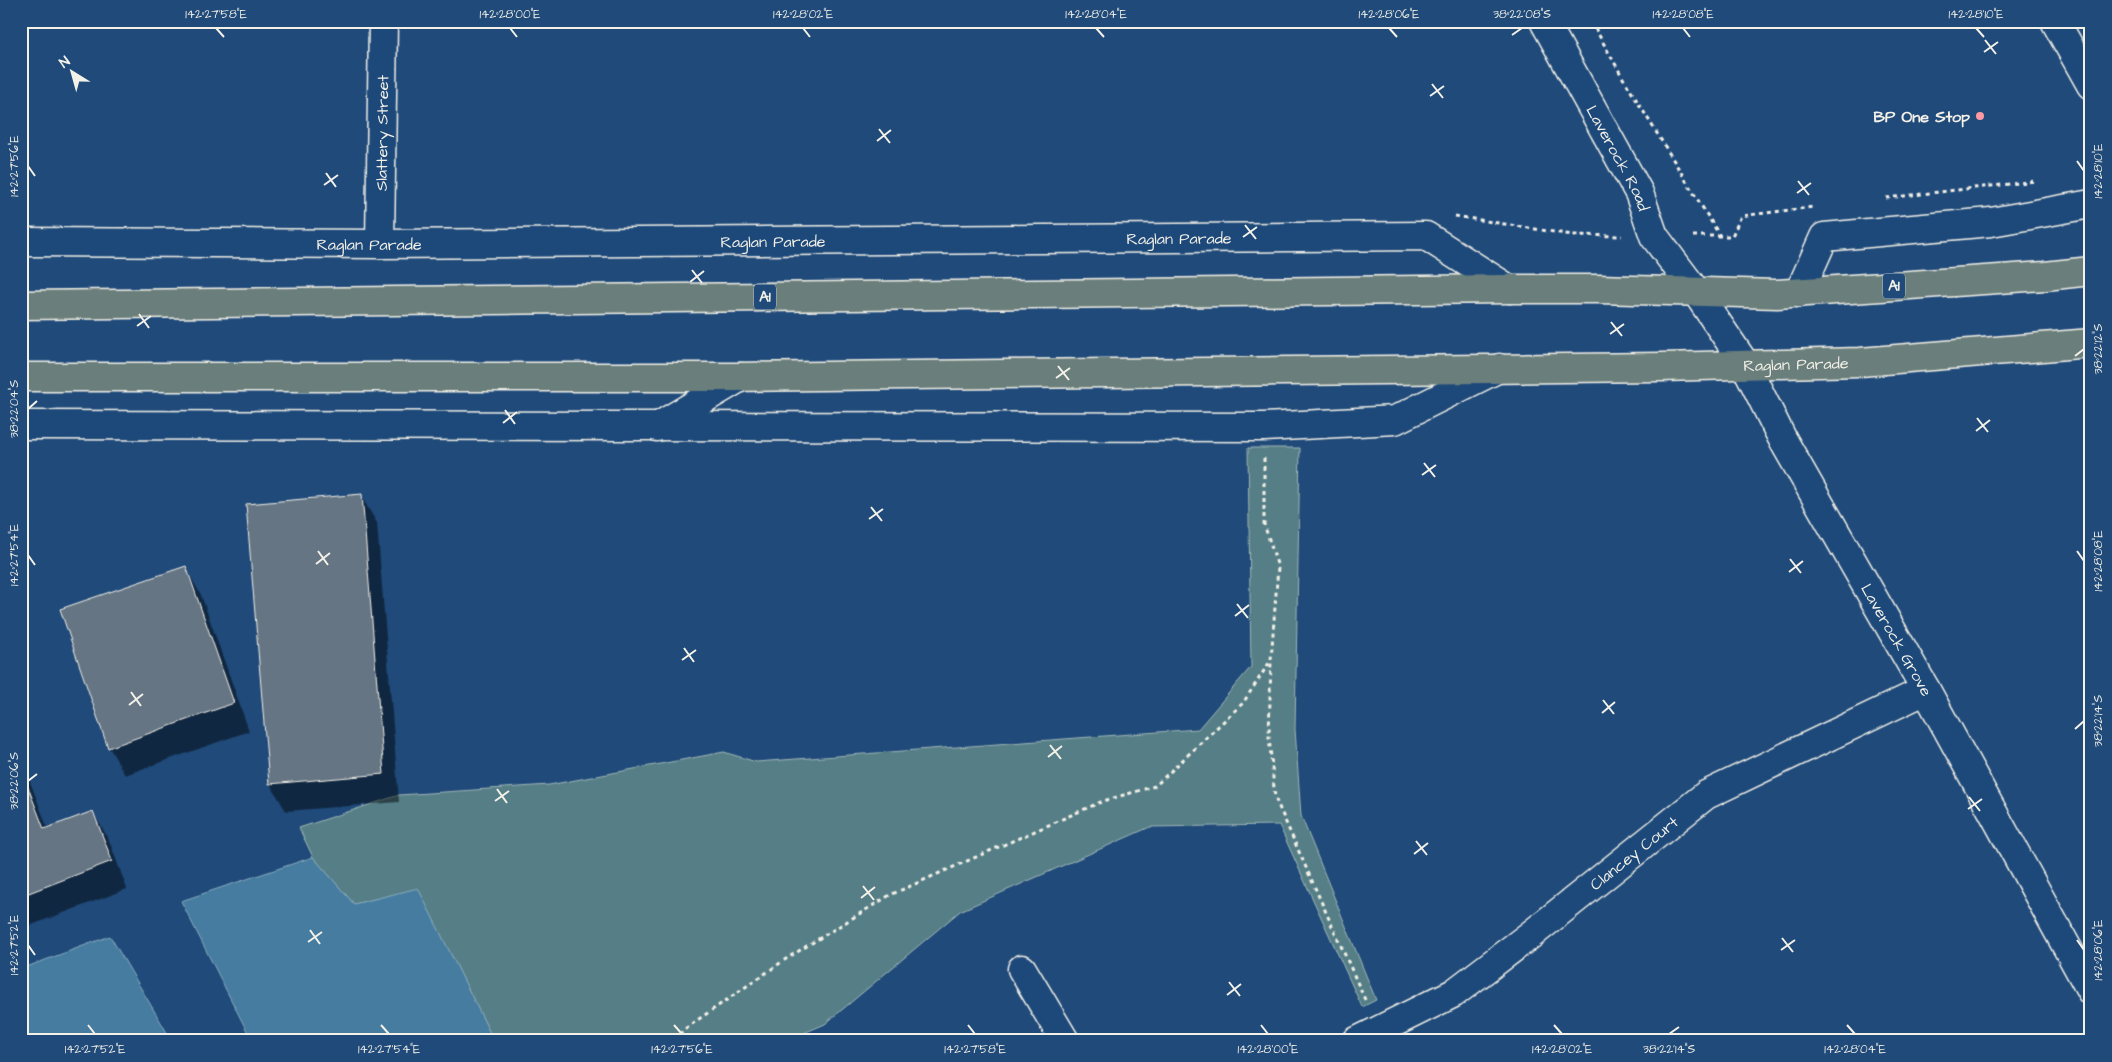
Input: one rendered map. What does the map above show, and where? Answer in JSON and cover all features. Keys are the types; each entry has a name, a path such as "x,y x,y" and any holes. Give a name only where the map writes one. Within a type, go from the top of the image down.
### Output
{"highway":[{"name":"A1","path":"21,305 1509,288 1777,294 2045,276 2091,271"},
{"name":"Raglan Parade","path":"21,377 741,377 1745,364 1860,362 2091,343"}],"street":[{"name":"Slattery Street","path":"380,244 383,21"},
{"name":"Laverock Road","path":"1544,21 1639,193 1654,236 1697,293"},
{"path":"2055,21 2091,85"},
{"path":"1799,293 1824,238 1991,222 2091,204"},
{"name":"Raglan Parade","path":"21,242 380,244 1426,236 1509,288"},
{"name":"Laverock Grove","path":"1697,293 1745,364 1783,440 1926,690 2091,991"},
{"name":"Raglan Parade","path":"21,425 1264,428 1395,420 1500,368"},
{"path":"657,427 741,377"},
{"name":"Clancey Court","path":"1368,1035 1454,993 1533,933 1706,795 1926,690"},
{"path":"1022,969 1065,1041"}],"path":[{"path":"1591,21 1623,78 1720,236"},
{"path":"1264,428 1264,524 1278,567 1271,660 1269,737 1275,798 1368,1035"},
{"path":"675,1041 683,1030 789,957 890,895 1103,801 1155,786 1243,703 1271,660"}],"green space":[{"path":"1248,448 1300,448 1295,729 1301,816 1376,1000 1362,1007 1279,825 1150,827 960,911 825,1024 785,1041 494,1041 418,889 354,904 313,857 299,828 399,795 549,785 724,752 756,762 1198,729 1251,667"}],"water":[{"path":"313,857 354,904 418,888 494,1041 252,1041 181,901"},
{"path":"110,936 172,1041 21,1041 21,969"}],"building":[{"path":"362,494 384,774 269,784 246,504"},
{"path":"186,566 234,703 108,748 60,609"},
{"path":"21,769 44,829 93,811 112,861 21,896"}],"place":[{"name":"BP One Stop","path":"1980,116"}]}
